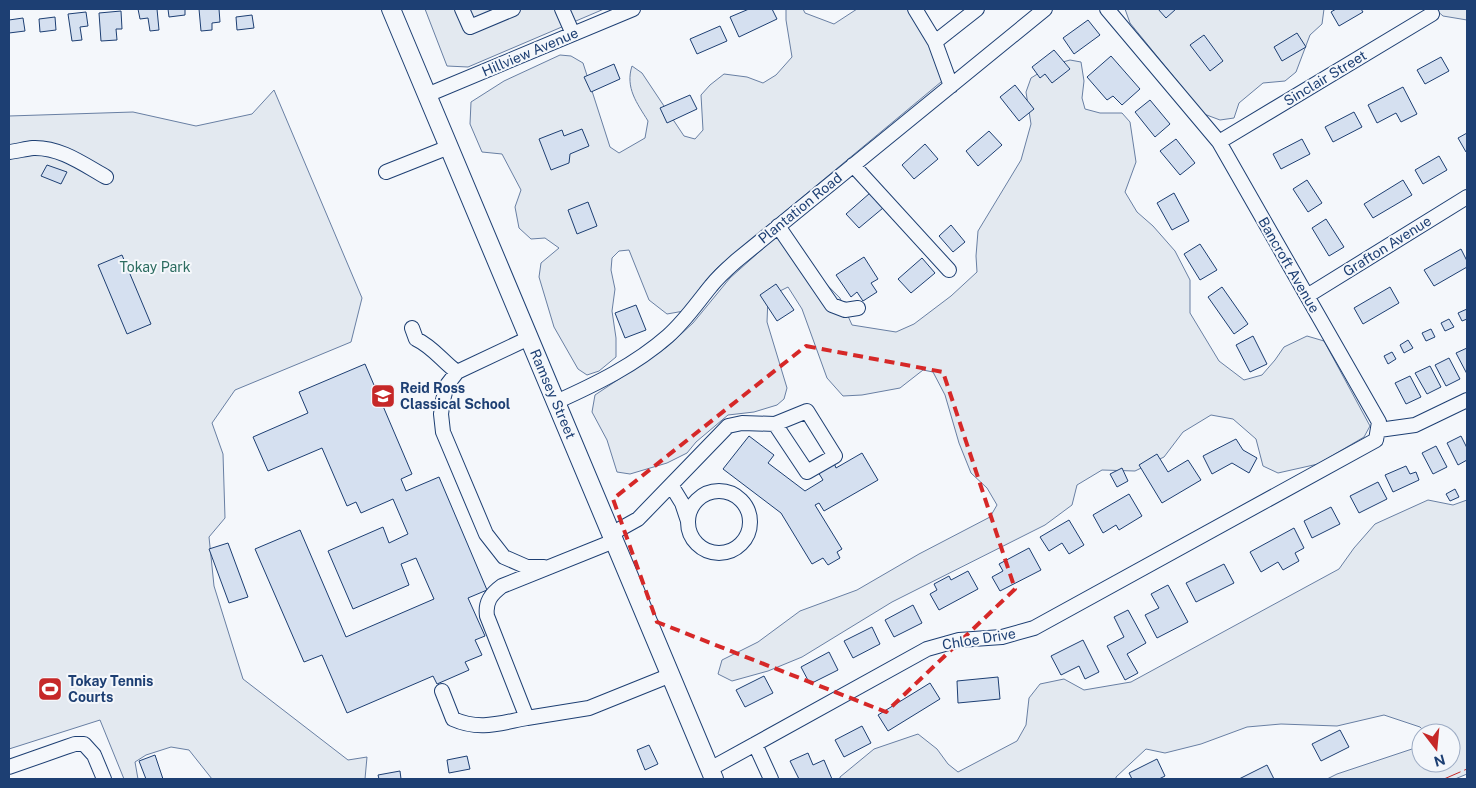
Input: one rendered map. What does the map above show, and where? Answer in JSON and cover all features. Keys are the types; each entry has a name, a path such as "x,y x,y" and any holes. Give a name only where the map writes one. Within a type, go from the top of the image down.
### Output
{"main road":[{"name":"Ramsey Street","path":"391,9 712,774"}],"street":[{"path":"462,9 470,27 513,9"},
{"path":"562,9 573,34"},
{"path":"915,9 934,42 951,86"},
{"path":"934,42 977,9"},
{"name":"Plantation Road","path":"556,402 601,381 650,351 669,335 712,284 736,262 852,165 1045,9"},
{"name":"Bancroft Avenue","path":"1107,9 1219,142 1379,422 1378,430"},
{"name":"Hillview Avenue","path":"427,95 628,10"},
{"name":"Sinclair Street","path":"1219,142 1432,14"},
{"path":"386,172 449,147"},
{"path":"9,152 33,148 51,149 67,155 106,177"},
{"path":"852,165 949,270"},
{"name":"Grafton Avenue","path":"1307,296 1467,197"},
{"path":"778,226 832,305 845,310 858,308"},
{"path":"412,328 416,339 427,344 445,363 457,372"},
{"path":"529,338 457,372 447,385 441,414 443,432 486,534 504,557 527,567 550,567"},
{"path":"1378,430 1415,425 1467,400"},
{"path":"527,718 487,616 486,608 495,591 502,586 550,567 613,537 638,519 728,426 775,424 807,411 835,456 807,472 775,424"},
{"name":"Chloe Drive","path":"712,774 755,744 927,649 959,640 1002,637 1034,628 1376,440 1378,430"},
{"path":"671,485 682,503 690,532 695,541 703,548 712,552 733,550 744,539 750,525 748,510 740,498 731,493 721,491 711,492 702,496 694,503 688,522"},
{"path":"442,691 453,719 467,725 484,726 589,708 671,675"},
{"path":"9,766 75,744 84,744 94,755 104,779"},
{"path":"755,744 771,779"}],"highlighted area":[{"path":"806,346 943,372 1015,589 886,712 657,622 613,499"}],"green space":[{"path":"425,9 604,9 468,67 447,66"},
{"path":"786,9 803,9 805,13 834,24 857,9 917,9 936,65 947,77 717,268 702,285 684,311 667,314 649,300 629,250 619,251 612,258 611,270 615,289 612,311 616,338 616,357 599,371 587,375 578,369 554,327 539,277 541,263 559,248 545,238 531,239 519,228 515,207 521,190 502,154 482,152 470,124 471,102 504,81 560,55 571,56 583,63 610,147 619,153 645,138 648,121 633,95 630,81 632,66 642,73 684,136 695,139 703,130 701,95 710,85 724,74 747,77 763,83 776,75 792,57"},
{"path":"1125,9 1324,9 1322,24 1310,35 1296,72 1285,81 1263,83 1239,103 1234,118 1220,120 1204,114 1130,23"},
{"path":"1435,9 1467,9 1467,20 1443,16"},
{"path":"1070,60 1081,62 1084,81 1082,98 1085,109 1100,113 1122,113 1130,122 1136,162 1125,192 1137,212 1153,226 1175,251 1190,280 1190,313 1219,361 1244,380 1262,375 1284,347 1307,336 1324,341 1370,426 1364,437 1318,464 1278,473 1263,466 1256,439 1233,419 1211,415 1183,432 1164,457 1135,471 1102,470 1077,485 1072,505 1045,525 892,602 802,657 768,671 732,681 718,674 722,660 758,642 800,611 857,590 919,554 990,517 997,505 987,488 971,473 959,443 945,395 933,372 923,370 900,388 862,395 843,396 827,378 802,309 788,287 768,297 767,322 787,388 784,399 777,405 754,412 728,415 696,442 687,453 667,463 630,474 617,472 607,440 592,412 595,395 667,347 693,323 730,278 778,235 840,298 852,325 896,332 914,324 951,296 977,272 978,231 1021,160 1031,124 1026,92 1031,78 1052,65"},
{"name":"Tokay Park","path":"274,90 362,298 351,342 235,390 212,423 223,454 225,518 209,537 214,586 243,679 348,760 367,757 365,779 212,779 189,750 171,747 146,755 135,762 138,779 124,779 100,720 9,749 9,116 133,112 196,126 252,114"},
{"path":"1428,500 1453,505 1467,500 1467,774 1455,779 1327,779 1411,749 1411,773 1461,773 1461,723 1411,724 1384,715 1337,726 1281,724 1247,727 1201,744 1165,753 1146,749 1116,779 840,779 874,749 918,734 937,749 948,764 958,772 1017,741 1026,725 1029,698 1040,684 1064,679 1084,690 1131,682 1339,569 1375,524"}],"building":[{"path":"138,9 157,9 159,30 150,31 148,18 140,19"},
{"path":"168,9 185,9 185,15 169,17"},
{"path":"199,9 219,9 220,22 212,23 212,30 201,31"},
{"path":"749,9 772,9 777,19 739,37 730,17"},
{"path":"1158,9 1176,9 1166,18"},
{"path":"1336,9 1361,9 1363,12 1339,26 1331,12"},
{"path":"121,11 122,29 116,29 117,40 101,41 99,13"},
{"path":"86,12 88,26 80,27 82,40 72,41 68,14"},
{"path":"252,15 254,28 237,30 236,17"},
{"path":"55,17 56,30 40,32 39,19"},
{"path":"23,18 25,31 9,33 9,20"},
{"path":"1088,20 1100,35 1074,54 1063,38"},
{"path":"720,26 727,41 697,54 690,39"},
{"path":"1297,33 1306,47 1282,61 1274,47"},
{"path":"1204,35 1223,61 1210,71 1190,45"},
{"path":"1054,50 1070,69 1052,83 1045,74 1040,78 1032,67"},
{"path":"1111,56 1140,89 1122,105 1113,96 1107,100 1087,77"},
{"path":"1441,57 1449,71 1425,84 1417,70"},
{"path":"614,64 620,79 591,92 584,77"},
{"path":"1015,85 1034,109 1019,121 1000,97"},
{"path":"1403,87 1417,114 1401,122 1396,113 1377,123 1368,105"},
{"path":"690,95 697,109 667,123 660,108"},
{"path":"1150,100 1170,124 1155,137 1135,112"},
{"path":"1354,112 1362,127 1333,142 1325,127"},
{"path":"582,129 589,146 570,154 569,163 551,170 539,139 562,130 564,136"},
{"path":"989,131 1002,145 978,166 966,151"},
{"path":"1467,133 1467,152 1466,152 1458,138"},
{"path":"1176,139 1195,163 1180,175 1160,151"},
{"path":"1302,139 1310,154 1281,169 1273,154"},
{"path":"925,144 938,159 914,179 902,165"},
{"path":"1439,156 1447,170 1423,184 1415,170"},
{"path":"47,165 67,172 61,184 41,176"},
{"path":"1307,180 1322,203 1308,212 1293,189"},
{"path":"1403,180 1412,195 1373,218 1364,204"},
{"path":"870,193 883,208 859,228 846,214"},
{"path":"1174,193 1189,221 1172,230 1157,203"},
{"path":"588,202 597,226 577,234 568,210"},
{"path":"1326,219 1344,247 1329,256 1312,228"},
{"path":"951,225 965,242 953,252 939,236"},
{"path":"1200,244 1217,270 1200,280 1184,254"},
{"path":"1461,249 1467,261 1467,267 1434,286 1424,270"},
{"path":"122,255 151,324 127,334 98,265"},
{"path":"864,257 878,279 871,283 877,292 863,301 857,292 851,297 836,275"},
{"path":"922,258 935,273 911,293 898,279"},
{"path":"776,284 794,310 777,321 760,295"},
{"path":"1222,287 1248,324 1234,334 1208,297"},
{"path":"1390,287 1399,303 1363,324 1354,308"},
{"path":"636,305 646,330 625,338 615,313"},
{"path":"1467,309 1467,319 1462,321 1458,313"},
{"path":"1449,319 1454,327 1445,331 1441,323"},
{"path":"1431,329 1435,337 1426,341 1422,333"},
{"path":"1253,336 1267,364 1250,372 1236,345"},
{"path":"1408,340 1413,348 1404,353 1400,345"},
{"path":"1467,348 1467,374 1456,353"},
{"path":"1392,352 1396,359 1388,364 1384,356"},
{"path":"1449,358 1460,379 1446,386 1435,365"},
{"path":"365,364 412,474 401,479 406,491 439,477 487,590 468,598 485,636 475,640 482,655 465,662 469,670 437,684 433,676 347,713 322,655 304,662 255,549 300,530 346,637 434,599 416,558 401,564 409,585 353,609 328,551 383,527 389,543 408,534 393,499 361,513 356,502 347,506 322,448 268,471 253,437 308,413 299,392"},
{"path":"1430,366 1441,387 1427,394 1415,373"},
{"path":"1410,376 1421,397 1406,404 1395,383"},
{"path":"749,436 774,455 768,463 805,491 823,480 818,472 834,463 836,468 862,453 878,480 824,511 819,503 815,505 842,549 837,552 840,558 828,565 823,558 812,564 781,513 723,469"},
{"path":"1461,436 1467,448 1467,460 1458,465 1447,443"},
{"path":"1236,439 1243,450 1257,458 1249,473 1232,463 1212,474 1203,456"},
{"path":"1436,446 1447,467 1433,474 1422,453"},
{"path":"1157,454 1168,472 1188,460 1201,480 1162,503 1139,465"},
{"path":"1406,466 1410,474 1416,472 1419,480 1393,492 1385,475"},
{"path":"1122,468 1128,481 1117,487 1110,474"},
{"path":"1378,482 1387,499 1359,513 1350,496"},
{"path":"1455,489 1459,497 1450,501 1446,494"},
{"path":"1129,494 1142,516 1119,530 1116,525 1103,533 1093,515"},
{"path":"1331,507 1340,524 1312,538 1304,521"},
{"path":"1069,520 1084,545 1069,554 1062,543 1049,551 1040,537"},
{"path":"1294,528 1304,548 1295,553 1299,561 1283,570 1278,562 1261,572 1250,552"},
{"path":"228,543 248,597 229,603 209,549"},
{"path":"1029,548 1041,570 1000,591 992,577 1003,571 999,564"},
{"path":"1224,564 1234,583 1196,602 1186,583"},
{"path":"968,571 978,589 939,610 930,594 937,590 934,584 949,576 951,580"},
{"path":"1168,585 1188,622 1157,638 1145,615 1159,608 1151,594"},
{"path":"913,605 922,623 894,637 885,620"},
{"path":"1128,610 1146,643 1127,654 1138,673 1125,680 1107,646 1124,637 1114,617"},
{"path":"872,627 880,644 853,658 844,641"},
{"path":"1083,640 1099,672 1085,679 1079,666 1061,675 1051,656"},
{"path":"829,652 838,670 810,684 801,667"},
{"path":"764,676 773,693 745,707 736,690"},
{"path":"998,677 1000,699 958,703 957,681"},
{"path":"930,683 940,699 888,731 878,715"},
{"path":"862,726 871,743 844,757 835,740"},
{"path":"1340,730 1349,747 1321,761 1312,744"},
{"path":"649,745 658,764 645,770 637,750"},
{"path":"808,753 813,765 824,760 832,779 799,779 790,761"},
{"path":"155,755 163,779 146,779 139,761"},
{"path":"467,756 470,769 449,773 447,760"},
{"path":"1157,759 1165,776 1159,779 1132,779 1129,773"},
{"path":"1267,765 1274,779 1239,779"},
{"path":"400,771 401,779 379,779 378,775"}],"power":[{"path":"1444,779 1467,769"}],"place":[{"name":"Reid Ross Classical School","path":"383,396"},
{"name":"Tokay Tennis Courts","path":"50,689"}]}
